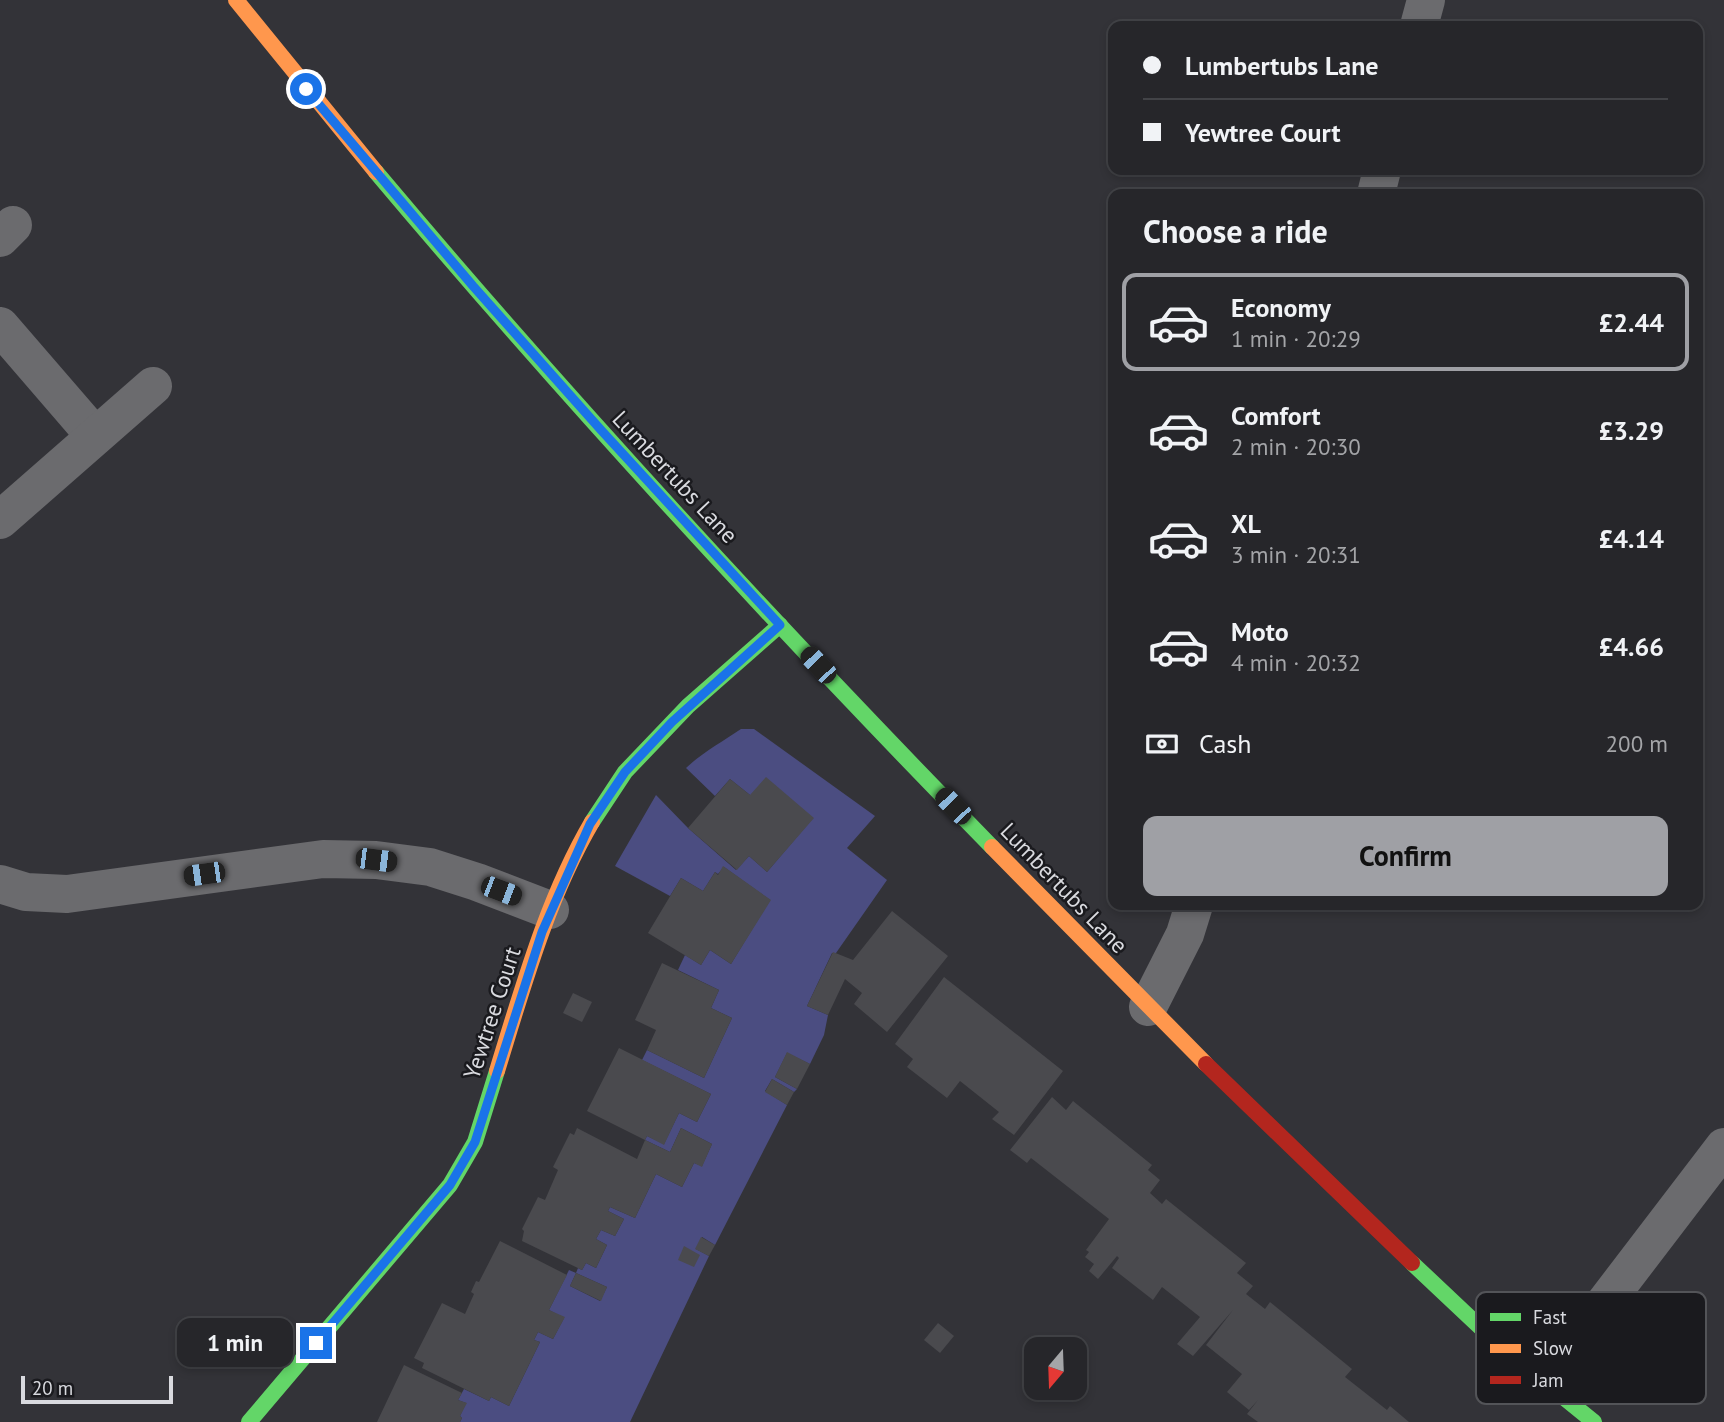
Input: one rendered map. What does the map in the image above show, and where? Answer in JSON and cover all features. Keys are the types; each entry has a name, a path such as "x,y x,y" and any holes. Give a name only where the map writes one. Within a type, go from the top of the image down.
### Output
{"street":[{"name":"Lumbertubs Lane","path":"236,0 306,89 473,286 780,625 1010,867 1148,1007 1391,1244 1476,1322"},
{"path":"1420,21 1426,0"},
{"path":"0,326 95,436"},
{"path":"0,520 153,386"},
{"name":"Yewtree Court","path":"249,1422 450,1185 475,1142 526,976 550,910 590,824 625,772 688,706 780,625"},
{"path":"0,884 26,892 67,894 323,859 376,860 430,867 550,910"},
{"path":"1148,1007 1185,934 1192,910"},
{"path":"1613,1292 1724,1147"},
{"name":"Lumbertubs Lane","path":"1570,1404 1594,1422"}],"shaded area":[{"path":"741,729 754,729 875,816 847,848 887,880 836,953 832,953 807,1006 828,1015 824,1035 810,1064 787,1053 775,1077 797,1089 794,1092 772,1079 765,1091 787,1105 715,1245 702,1237 696,1249 709,1256 630,1422 460,1422 466,1403 458,1400 464,1389 489,1401 491,1397 509,1406 540,1342 534,1340 538,1332 553,1339 564,1318 549,1310 569,1270 576,1273 578,1268 582,1270 586,1263 596,1268 607,1245 596,1239 601,1230 615,1236 624,1219 608,1211 610,1207 635,1218 656,1174 682,1187 694,1163 702,1166 712,1144 681,1128 670,1152 645,1140 647,1136 664,1144 679,1113 697,1122 711,1094 642,1060 647,1050 704,1078 732,1018 711,1008 719,990 678,970 685,955 701,965 710,950 731,964 770,900 724,867 718,874 715,872 703,891 681,878 670,896 615,866 656,795 688,828 736,870 749,856 767,872 813,818 750,795 730,779 715,796 686,768","holes":["576,1273 607,1287 600,1301 570,1286"]}],"building":[{"path":"766,777 814,818 767,872 749,856 737,870 688,828 730,779 750,795"},
{"path":"723,866 771,900 731,964 710,950 701,965 648,933 681,878 703,891 715,872 718,875"},
{"path":"892,911 948,956 887,1032 854,1004 862,993 845,979 828,1015 807,1006 833,952 853,960"},
{"path":"662,963 719,990 711,1008 732,1018 704,1078 647,1050 656,1030 635,1020"},
{"path":"944,977 1063,1071 1014,1135 992,1119 999,1112 960,1081 947,1098 907,1067 913,1059 895,1044"},
{"path":"573,993 592,1002 582,1022 563,1013"},
{"path":"619,1048 711,1094 697,1122 679,1113 664,1145 647,1136 645,1140 587,1111"},
{"path":"787,1052 810,1064 797,1089 775,1077"},
{"path":"772,1079 794,1092 787,1105 765,1092"},
{"path":"1052,1097 1066,1110 1073,1101 1152,1165 1148,1170 1160,1180 1150,1193 1162,1204 1166,1199 1246,1263 1237,1273 1253,1286 1246,1294 1265,1309 1270,1302 1352,1369 1345,1377 1387,1410 1390,1406 1409,1422 1258,1422 1247,1414 1258,1400 1249,1410 1227,1392 1242,1374 1206,1345 1233,1310 1193,1356 1177,1344 1200,1317 1162,1287 1153,1300 1112,1268 1119,1258 1117,1256 1098,1279 1089,1271 1094,1264 1085,1257 1089,1252 1086,1250 1109,1219 1031,1158 1027,1163 1010,1150"},
{"path":"577,1128 637,1159 645,1140 670,1152 681,1128 712,1144 702,1167 694,1163 682,1187 656,1174 635,1218 610,1207 608,1211 624,1219 615,1236 601,1230 596,1239 607,1245 596,1268 586,1263 582,1270 522,1241 522,1229 538,1197 545,1200 558,1170 553,1167 570,1133 574,1135"},
{"path":"701,1237 715,1245 709,1256 695,1249"},
{"path":"500,1241 567,1275 549,1310 565,1317 553,1339 538,1332 534,1340 540,1342 509,1406 491,1397 489,1401 422,1368 424,1363 414,1358 442,1303 465,1314 474,1294 471,1292 476,1281 479,1282"},
{"path":"684,1246 700,1255 694,1267 678,1260"},
{"path":"576,1273 607,1287 601,1301 570,1286"},
{"path":"938,1323 954,1336 940,1353 924,1340"},
{"path":"404,1365 462,1393 458,1400 467,1403 460,1422 377,1422"}],"traffic: fast":[{"path":"376,172 525,345 678,515 833,682 992,847"},
{"path":"592,822 625,772 688,706 780,625"},
{"path":"249,1422 450,1185 475,1142 497,1071"},
{"path":"1412,1263 1476,1323"},
{"path":"1572,1404 1594,1422"}],"traffic: slow":[{"path":"236,0 376,172"},
{"path":"497,1071 549,912 592,822"},
{"path":"992,847 1206,1064"}],"traffic: jam":[{"path":"1206,1064 1412,1263"}],"route":[{"path":"306,89 473,286 780,625 672,722 625,772 590,824 550,910 526,976 475,1142 450,1185 316,1343"}]}
